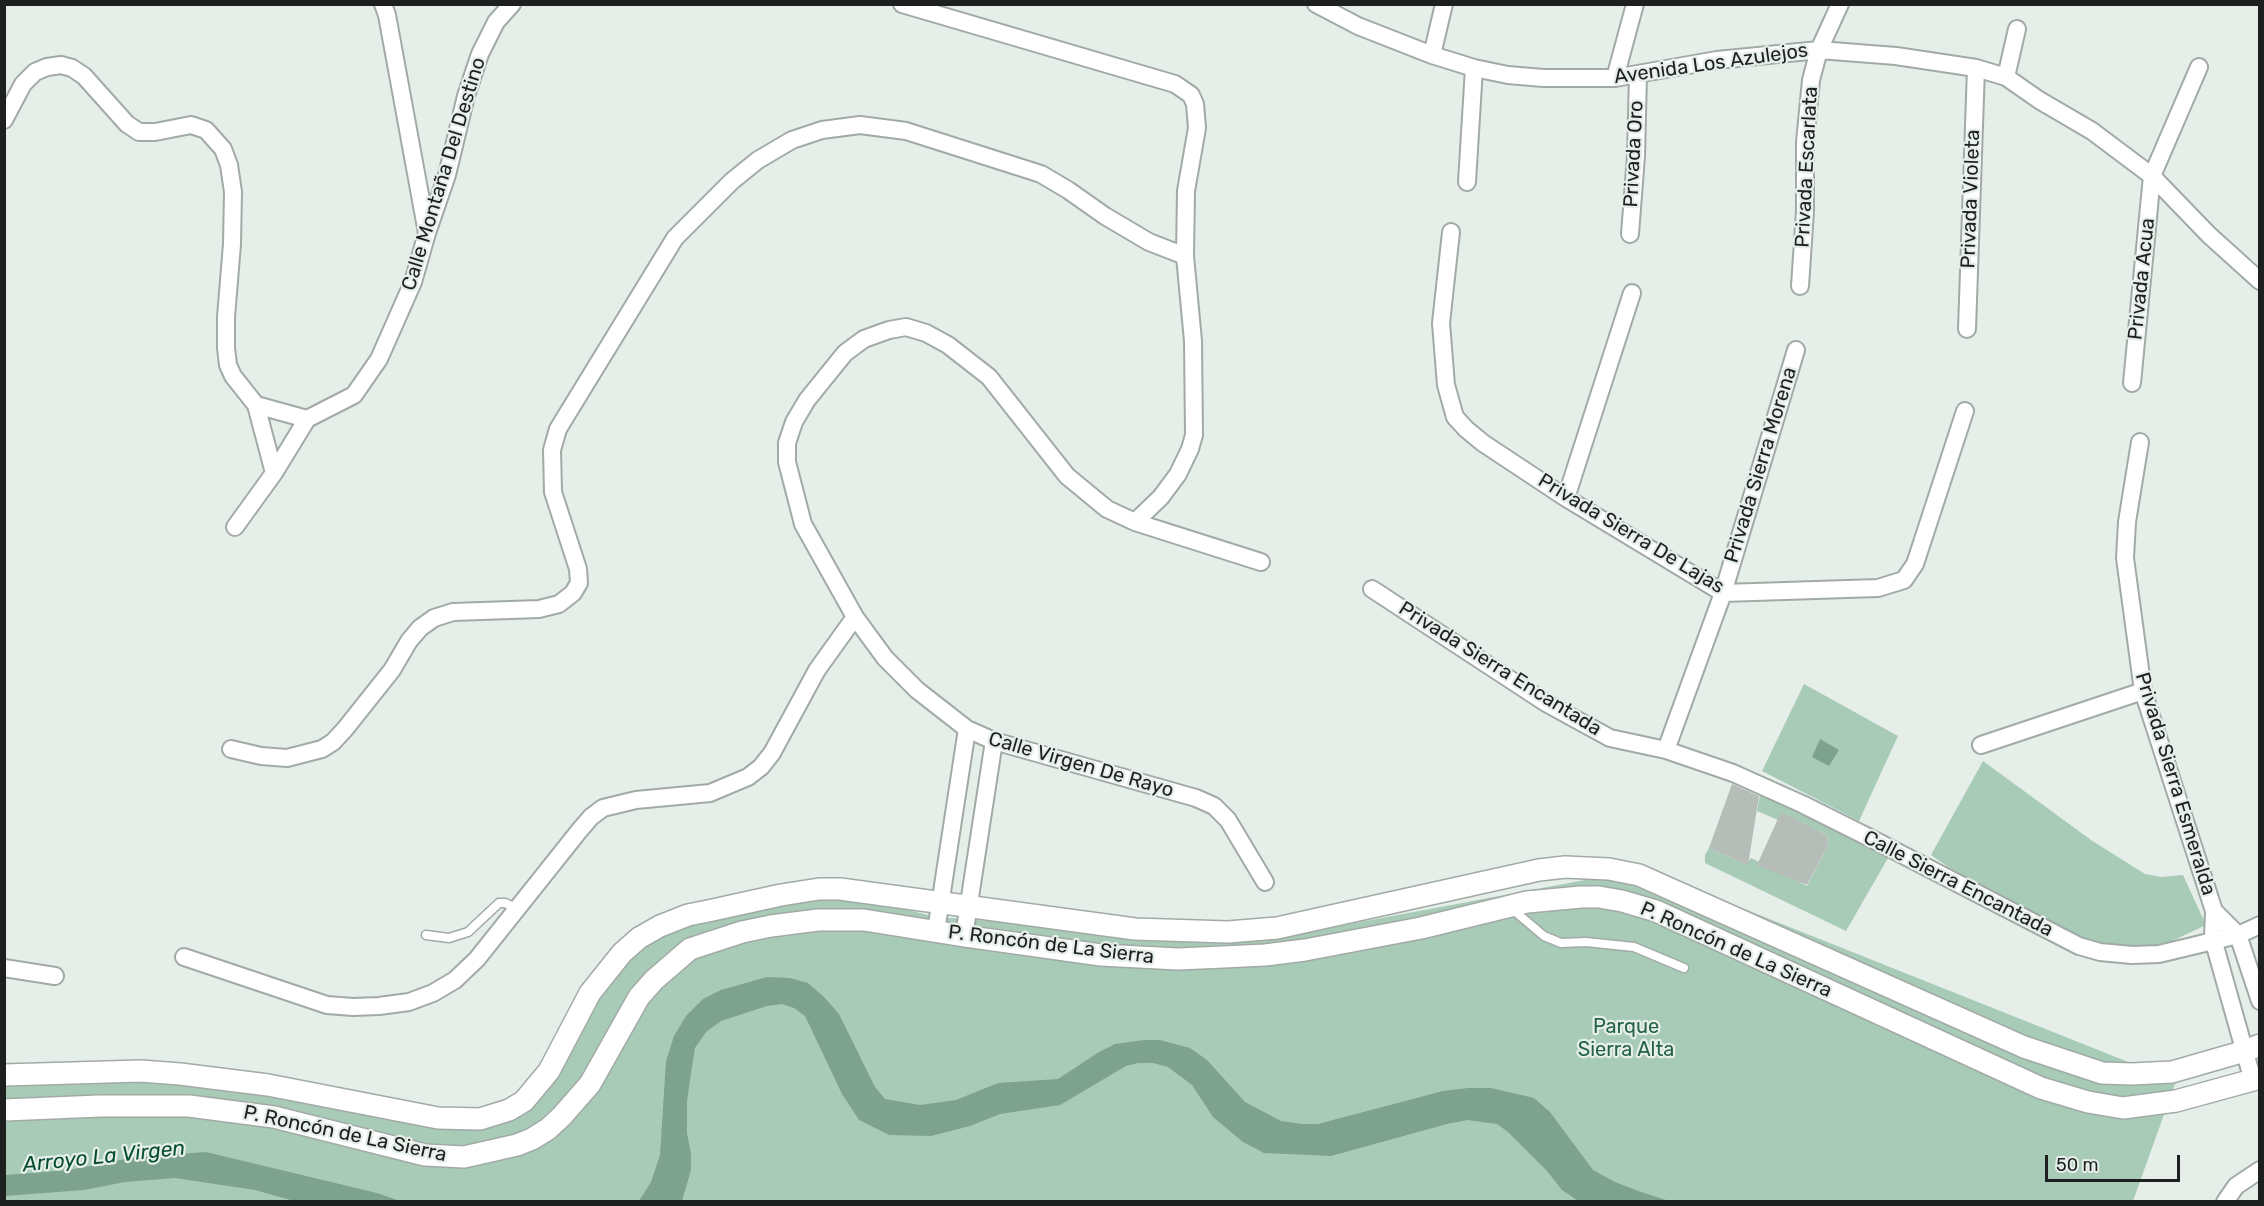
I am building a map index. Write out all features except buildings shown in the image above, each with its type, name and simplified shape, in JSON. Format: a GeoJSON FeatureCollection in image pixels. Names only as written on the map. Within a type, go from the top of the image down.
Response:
{"type":"FeatureCollection","features":[{"type":"Feature","properties":{"kind":"street"},"geometry":{"type":"LineString","coordinates":[[383,4],[387,15],[427,233]]}},
{"type":"Feature","properties":{"kind":"street","name":"Calle Montaña Del Destino"},"geometry":{"type":"LineString","coordinates":[[307,419],[354,395],[379,358],[413,282],[447,175],[466,96],[480,54],[496,22],[512,4]]}},
{"type":"Feature","properties":{"kind":"street"},"geometry":{"type":"LineString","coordinates":[[902,4],[1175,84],[1191,95],[1197,117],[1197,138],[1186,191],[1185,256],[1194,341],[1194,435],[1191,449],[1178,474],[1161,497],[1135,522]]}},
{"type":"Feature","properties":{"kind":"street","name":"Avenida Los Azulejos"},"geometry":{"type":"LineString","coordinates":[[1316,4],[1358,26],[1432,55],[1474,68],[1508,75],[1543,78],[1615,78],[1718,60],[1819,50],[1896,56],[1976,68],[2006,77],[2038,100],[2092,131],[2152,176],[2209,235],[2259,281]]}},
{"type":"Feature","properties":{"kind":"street"},"geometry":{"type":"LineString","coordinates":[[1432,55],[1444,4]]}},
{"type":"Feature","properties":{"kind":"street"},"geometry":{"type":"LineString","coordinates":[[1615,78],[1635,4]]}},
{"type":"Feature","properties":{"kind":"street","name":"Privada Escarlata"},"geometry":{"type":"LineString","coordinates":[[1800,286],[1805,212],[1805,142],[1811,80],[1819,50],[1840,4]]}},
{"type":"Feature","properties":{"kind":"street"},"geometry":{"type":"LineString","coordinates":[[2006,77],[2017,29]]}},
{"type":"Feature","properties":{"kind":"street"},"geometry":{"type":"LineString","coordinates":[[4,120],[23,84],[35,72],[47,67],[61,66],[72,68],[84,76],[127,124],[138,132],[155,132],[191,125],[206,130],[223,149],[229,165],[233,192],[232,244],[225,317],[228,365],[233,376],[256,405],[274,473]]}},
{"type":"Feature","properties":{"kind":"street","name":"Privada Acua"},"geometry":{"type":"LineString","coordinates":[[2132,383],[2152,176],[2199,67]]}},
{"type":"Feature","properties":{"kind":"street"},"geometry":{"type":"LineString","coordinates":[[1467,182],[1474,68]]}},
{"type":"Feature","properties":{"kind":"street","name":"Privada Violeta"},"geometry":{"type":"LineString","coordinates":[[1967,329],[1976,68]]}},
{"type":"Feature","properties":{"kind":"street","name":"Privada Oro"},"geometry":{"type":"LineString","coordinates":[[1630,234],[1636,156],[1638,75]]}},
{"type":"Feature","properties":{"kind":"street"},"geometry":{"type":"LineString","coordinates":[[231,749],[261,756],[287,758],[322,749],[333,742],[345,729],[392,670],[409,641],[420,628],[434,618],[453,612],[539,609],[559,604],[573,593],[579,583],[578,569],[553,492],[552,450],[558,429],[675,238],[732,181],[758,159],[792,140],[822,130],[860,125],[906,131],[1041,174],[1149,242],[1185,256]]}},
{"type":"Feature","properties":{"kind":"street","name":"Privada Sierra De Lajas"},"geometry":{"type":"LineString","coordinates":[[1451,232],[1441,323],[1446,385],[1455,417],[1483,443],[1566,498],[1723,593],[1878,588],[1904,580],[1915,564],[1965,411]]}},
{"type":"Feature","properties":{"kind":"street"},"geometry":{"type":"LineString","coordinates":[[1566,498],[1632,293]]}},
{"type":"Feature","properties":{"kind":"street","name":"Calle Virgen De Rayo"},"geometry":{"type":"LineString","coordinates":[[1261,562],[1135,522],[1107,509],[1067,476],[989,377],[948,345],[926,333],[906,327],[864,339],[845,353],[807,400],[794,422],[788,443],[787,462],[803,524],[855,617],[885,658],[917,690],[967,729],[994,741],[1196,798],[1214,806],[1233,827],[1265,882]]}},
{"type":"Feature","properties":{"kind":"street","name":"Privada Sierra Morena"},"geometry":{"type":"LineString","coordinates":[[1666,750],[1723,593],[1796,350]]}},
{"type":"Feature","properties":{"kind":"street"},"geometry":{"type":"LineString","coordinates":[[235,527],[274,473],[307,419],[256,405]]}},
{"type":"Feature","properties":{"kind":"street","name":"Privada Sierra Esmeralda"},"geometry":{"type":"LineString","coordinates":[[2140,442],[2127,522],[2125,558],[2143,691],[2214,911],[2213,939],[2252,1048],[2256,1080]]}},
{"type":"Feature","properties":{"kind":"street","name":"Privada Sierra Encantada"},"geometry":{"type":"LineString","coordinates":[[1372,589],[1580,723],[1610,738],[1666,750]]}},
{"type":"Feature","properties":{"kind":"street"},"geometry":{"type":"LineString","coordinates":[[184,957],[327,1005],[378,1006],[409,1002],[433,993],[455,980],[477,959],[579,831],[591,817],[603,808],[636,800],[710,793],[732,785],[761,767],[772,753],[817,670],[855,617]]}},
{"type":"Feature","properties":{"kind":"street"},"geometry":{"type":"LineString","coordinates":[[1981,745],[2143,691]]}},
{"type":"Feature","properties":{"kind":"street"},"geometry":{"type":"LineString","coordinates":[[936,931],[967,729]]}},
{"type":"Feature","properties":{"kind":"street"},"geometry":{"type":"LineString","coordinates":[[964,936],[994,741]]}},
{"type":"Feature","properties":{"kind":"street","name":"Calle Sierra Encantada"},"geometry":{"type":"LineString","coordinates":[[1666,750],[1733,773],[1803,804],[2079,946],[2100,952],[2150,955],[2238,935],[2259,925]]}},
{"type":"Feature","properties":{"kind":"street","name":"P. Roncón de La Sierra"},"geometry":{"type":"LineString","coordinates":[[4,1076],[119,1071],[180,1074],[268,1085],[438,1118],[480,1119],[508,1110],[529,1095],[549,1071],[586,999],[622,954],[639,939],[660,926],[698,913],[819,889],[860,891],[1135,929],[1228,932],[1276,928],[1539,870],[1565,867],[1623,871],[1639,875],[2024,1047],[2079,1067],[2102,1073],[2172,1072],[2252,1048]]}},
{"type":"Feature","properties":{"kind":"street"},"geometry":{"type":"LineString","coordinates":[[1457,888],[1464,918]]}},
{"type":"Feature","properties":{"kind":"street","name":"P. Roncón de La Sierra"},"geometry":{"type":"LineString","coordinates":[[4,1110],[100,1106],[189,1106],[274,1117],[426,1155],[464,1157],[482,1155],[532,1139],[562,1116],[590,1084],[639,997],[654,980],[690,949],[742,932],[818,920],[864,920],[1101,955],[1136,958],[1200,958],[1264,955],[1305,950],[1422,928],[1510,906],[1552,899],[1599,897],[1656,911],[2041,1088],[2088,1102],[2123,1107],[2176,1101],[2256,1080]]}},
{"type":"Feature","properties":{"kind":"street","name":"Privada Sierra Esmeralda"},"geometry":{"type":"LineString","coordinates":[[2214,911],[2238,935]]}},
{"type":"Feature","properties":{"kind":"street"},"geometry":{"type":"LineString","coordinates":[[2238,935],[2259,1001]]}},
{"type":"Feature","properties":{"kind":"street"},"geometry":{"type":"LineString","coordinates":[[4,968],[55,976]]}},
{"type":"Feature","properties":{"kind":"street"},"geometry":{"type":"LineString","coordinates":[[2225,1202],[2236,1186],[2259,1170]]}},
{"type":"Feature","properties":{"kind":"lane"},"geometry":{"type":"LineString","coordinates":[[426,935],[449,938],[468,932],[499,903],[505,903],[518,909]]}},
{"type":"Feature","properties":{"kind":"lane"},"geometry":{"type":"LineString","coordinates":[[1510,906],[1544,936],[1561,943],[1586,942],[1634,947],[1684,968]]}},
{"type":"Feature","properties":{"kind":"green space"},"geometry":{"type":"Polygon","coordinates":[[[1804,684],[1898,736],[1859,821],[1762,771],[1804,684]]]}},
{"type":"Feature","properties":{"kind":"green space"},"geometry":{"type":"Polygon","coordinates":[[[1983,761],[2091,840],[2145,874],[2162,877],[2183,875],[2206,925],[2153,950],[2094,946],[1996,900],[1931,855],[1983,761]]]}},
{"type":"Feature","properties":{"kind":"green space"},"geometry":{"type":"Polygon","coordinates":[[[1761,789],[1892,851],[1846,931],[1705,863],[1705,855],[1709,848],[1746,864],[1751,858],[1807,886],[1829,843],[1826,835],[1782,813],[1778,820],[1757,811],[1761,789]]]}},
{"type":"Feature","properties":{"kind":"green space","name":"Parque Sierra Alta"},"geometry":{"type":"Polygon","coordinates":[[[1644,869],[2176,1081],[2133,1201],[5,1202],[4,1075],[141,1071],[463,1120],[509,1110],[604,974],[660,926],[819,889],[937,917],[1258,941],[1644,869]]]}},
{"type":"Feature","properties":{"kind":"shaded area"},"geometry":{"type":"Polygon","coordinates":[[[1820,739],[1839,750],[1829,766],[1812,757],[1820,739]]]}},
{"type":"Feature","properties":{"kind":"shaded area"},"geometry":{"type":"Polygon","coordinates":[[[767,977],[790,978],[808,983],[825,998],[839,1014],[875,1087],[885,1099],[920,1105],[956,1100],[998,1083],[1058,1079],[1115,1044],[1160,1040],[1190,1048],[1207,1060],[1245,1102],[1281,1121],[1318,1124],[1443,1091],[1468,1088],[1491,1088],[1534,1098],[1550,1112],[1593,1170],[1641,1192],[1666,1200],[1683,1201],[1578,1201],[1562,1190],[1547,1171],[1508,1132],[1497,1124],[1468,1120],[1331,1156],[1264,1153],[1243,1142],[1213,1117],[1192,1085],[1168,1067],[1153,1063],[1126,1066],[1060,1105],[1000,1114],[970,1126],[931,1136],[889,1135],[859,1120],[842,1094],[805,1016],[794,1008],[782,1004],[767,1006],[721,1021],[706,1032],[695,1048],[687,1101],[687,1133],[691,1170],[682,1201],[639,1201],[651,1182],[660,1155],[666,1061],[674,1036],[686,1016],[703,999],[721,990],[767,977]]]}},
{"type":"Feature","properties":{"kind":"shaded area"},"geometry":{"type":"Polygon","coordinates":[[[206,1152],[377,1193],[400,1201],[294,1201],[255,1190],[175,1178],[125,1182],[84,1190],[5,1196],[5,1175],[69,1170],[136,1157],[206,1152]]]}},
{"type":"Feature","properties":{"kind":"water label","name":"Arroyo La Virgen"},"geometry":{"type":"Point","coordinates":[104,1157]}}]}
